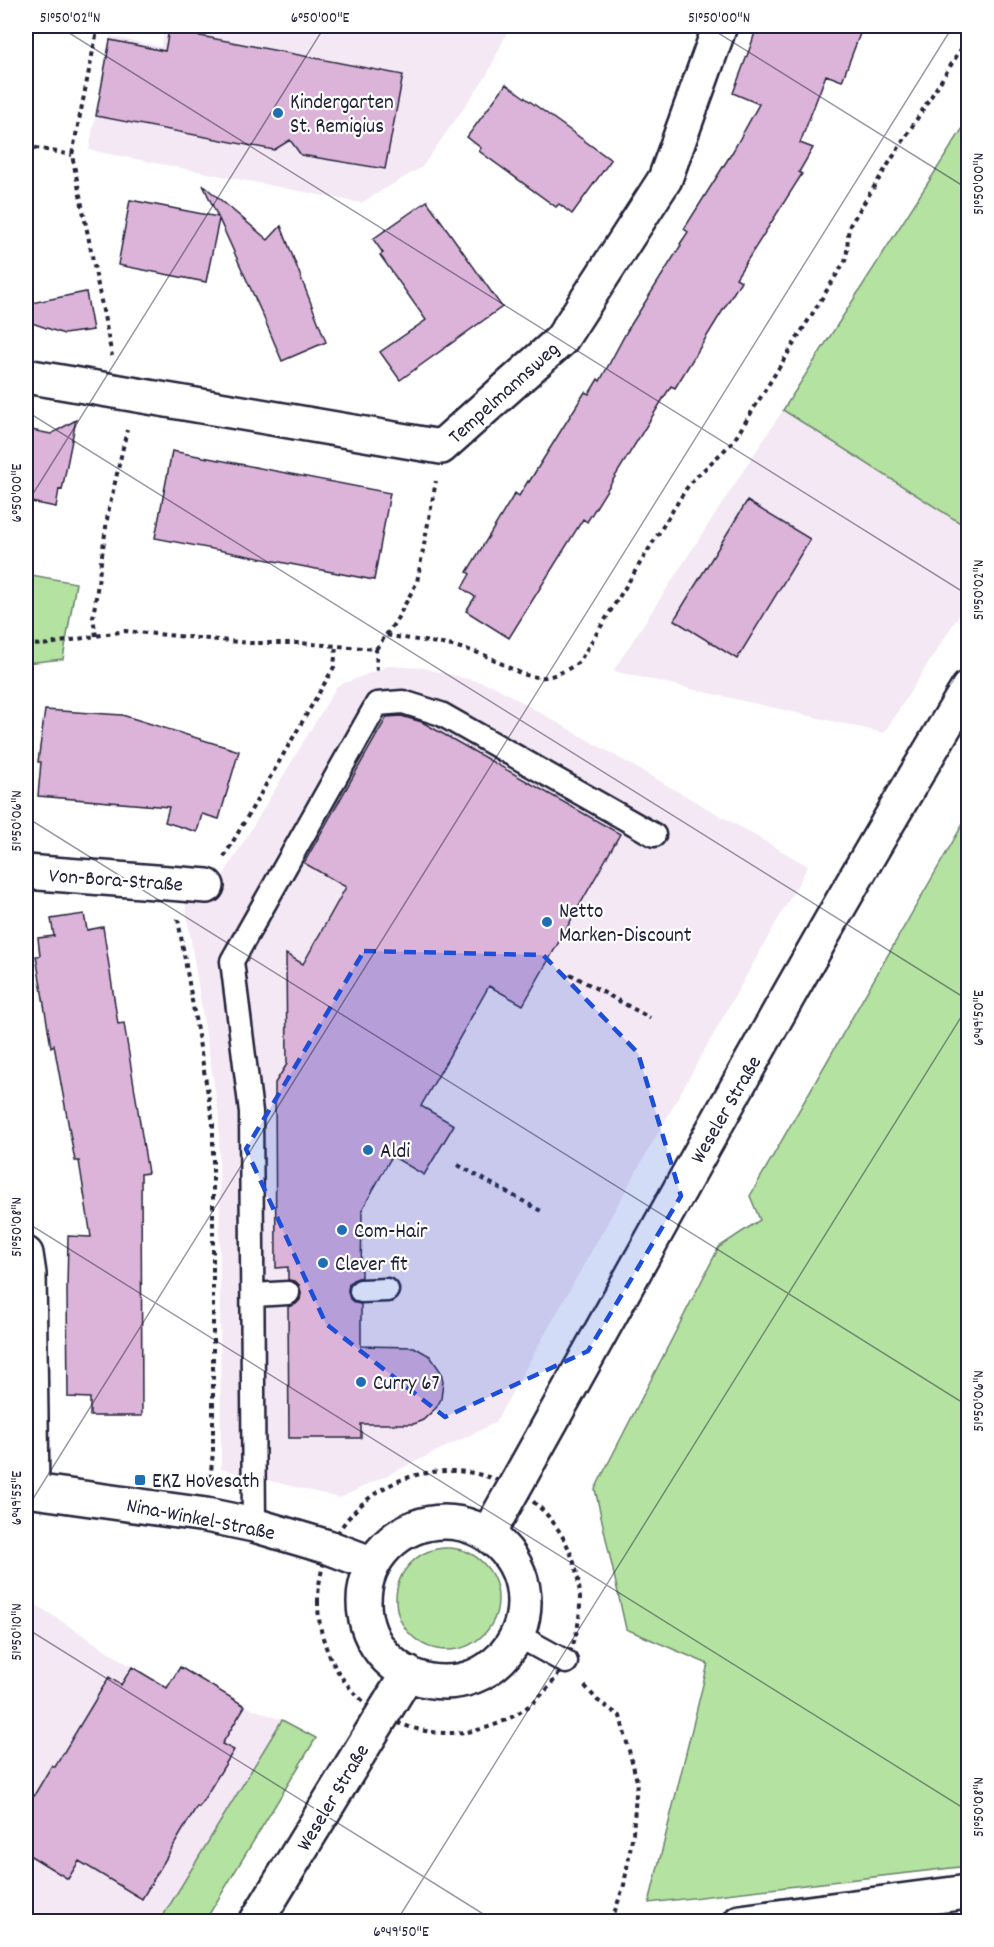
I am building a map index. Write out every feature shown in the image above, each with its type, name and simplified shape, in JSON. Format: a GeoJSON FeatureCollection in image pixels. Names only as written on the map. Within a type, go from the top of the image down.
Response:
{"type":"FeatureCollection","features":[{"type":"Feature","properties":{"kind":"street","name":"Tempelmannsweg"},"geometry":{"type":"LineString","coordinates":[[26,376],[441,447],[561,340],[665,179],[720,26]]}},
{"type":"Feature","properties":{"kind":"street","name":"Weseler Straße"},"geometry":{"type":"LineString","coordinates":[[488,1534],[710,1134],[909,787],[969,688]]}},
{"type":"Feature","properties":{"kind":"street","name":"Von-Bora-Straße"},"geometry":{"type":"LineString","coordinates":[[26,873],[191,885]]}},
{"type":"Feature","properties":{"kind":"street"},"geometry":{"type":"LineString","coordinates":[[26,1254],[30,1274],[29,1489]]}},
{"type":"Feature","properties":{"kind":"street","name":"Nina-Winkel-Straße"},"geometry":{"type":"LineString","coordinates":[[29,1489],[206,1515],[254,1525],[328,1547],[373,1564]]}},
{"type":"Feature","properties":{"kind":"street"},"geometry":{"type":"LineString","coordinates":[[437,1522],[463,1524],[488,1534],[506,1550],[519,1570],[525,1593],[524,1618],[517,1635],[500,1660],[480,1674],[456,1681],[431,1681],[408,1673],[387,1658],[372,1638],[365,1613],[365,1588],[373,1564],[389,1543],[411,1528],[437,1522]]}},
{"type":"Feature","properties":{"kind":"street","name":"Weseler Straße"},"geometry":{"type":"LineString","coordinates":[[256,1922],[408,1673]]}},
{"type":"Feature","properties":{"kind":"street"},"geometry":{"type":"LineString","coordinates":[[740,1922],[969,1892]]}},
{"type":"Feature","properties":{"kind":"lane"},"geometry":{"type":"LineString","coordinates":[[254,1525],[251,1113],[232,961],[377,704],[403,702],[441,714],[654,835]]}},
{"type":"Feature","properties":{"kind":"lane"},"geometry":{"type":"LineString","coordinates":[[361,1291],[387,1290]]}},
{"type":"Feature","properties":{"kind":"lane"},"geometry":{"type":"LineString","coordinates":[[254,1295],[288,1293]]}},
{"type":"Feature","properties":{"kind":"lane"},"geometry":{"type":"LineString","coordinates":[[517,1635],[569,1666]]}},
{"type":"Feature","properties":{"kind":"path"},"geometry":{"type":"LineString","coordinates":[[96,636],[93,618],[108,513],[128,427],[132,395],[113,362],[72,156],[98,26]]}},
{"type":"Feature","properties":{"kind":"path"},"geometry":{"type":"LineString","coordinates":[[386,635],[447,645],[482,654],[525,675],[544,677],[562,673],[579,663],[686,489],[694,478],[733,442],[845,261],[848,254],[847,233],[850,225],[969,38]]}},
{"type":"Feature","properties":{"kind":"path"},"geometry":{"type":"LineString","coordinates":[[26,146],[72,156]]}},
{"type":"Feature","properties":{"kind":"path"},"geometry":{"type":"LineString","coordinates":[[377,704],[376,650],[396,621],[417,582],[441,447]]}},
{"type":"Feature","properties":{"kind":"path"},"geometry":{"type":"LineString","coordinates":[[26,644],[42,645],[124,631],[250,643],[299,643],[376,650]]}},
{"type":"Feature","properties":{"kind":"path"},"geometry":{"type":"LineString","coordinates":[[206,1515],[213,1452],[213,1124],[176,909],[334,667],[336,646]]}},
{"type":"Feature","properties":{"kind":"path"},"geometry":{"type":"LineString","coordinates":[[570,974],[650,1018]]}},
{"type":"Feature","properties":{"kind":"path"},"geometry":{"type":"LineString","coordinates":[[458,1165],[541,1211]]}},
{"type":"Feature","properties":{"kind":"path"},"geometry":{"type":"LineString","coordinates":[[443,1470],[480,1473],[514,1487],[537,1504],[556,1526],[570,1550],[578,1578],[581,1607],[569,1666],[527,1708],[500,1723],[470,1732],[440,1733],[410,1728],[382,1715],[356,1696],[336,1671],[322,1642],[316,1610],[318,1578],[328,1547],[347,1516],[375,1492],[408,1476],[443,1470]]}},
{"type":"Feature","properties":{"kind":"path"},"geometry":{"type":"LineString","coordinates":[[585,1685],[597,1700],[620,1716],[637,1780],[633,1833],[624,1885],[611,1922]]}},
{"type":"Feature","properties":{"kind":"highlighted area"},"geometry":{"type":"Polygon","coordinates":[[[364,951],[543,955],[638,1053],[681,1196],[588,1351],[445,1417],[326,1324],[246,1149],[364,951]]]}},
{"type":"Feature","properties":{"kind":"shaded area","name":"Kindergarten St. Remigius"},"geometry":{"type":"Polygon","coordinates":[[[165,26],[510,26],[487,75],[422,167],[361,203],[89,150],[110,36],[161,47],[165,26]]]}},
{"type":"Feature","properties":{"kind":"shaded area"},"geometry":{"type":"Polygon","coordinates":[[[783,410],[968,529],[968,601],[884,733],[613,671],[783,410]]]}},
{"type":"Feature","properties":{"kind":"shaded area"},"geometry":{"type":"Polygon","coordinates":[[[388,666],[424,668],[492,685],[808,866],[495,1423],[340,1498],[221,1469],[219,1117],[185,903],[213,893],[337,686],[388,666]]]}},
{"type":"Feature","properties":{"kind":"shaded area"},"geometry":{"type":"Polygon","coordinates":[[[26,1604],[35,1604],[167,1688],[180,1667],[245,1706],[282,1720],[160,1921],[26,1922],[26,1604]]]}},
{"type":"Feature","properties":{"kind":"green space"},"geometry":{"type":"Polygon","coordinates":[[[968,120],[968,528],[783,410],[968,120]]]}},
{"type":"Feature","properties":{"kind":"green space"},"geometry":{"type":"Polygon","coordinates":[[[26,574],[76,583],[63,659],[26,663],[26,574]]]}},
{"type":"Feature","properties":{"kind":"green space"},"geometry":{"type":"Polygon","coordinates":[[[968,815],[968,1866],[649,1903],[708,1664],[626,1629],[595,1489],[719,1247],[760,1220],[750,1196],[968,815]]]}},
{"type":"Feature","properties":{"kind":"green space"},"geometry":{"type":"Polygon","coordinates":[[[447,1548],[466,1552],[483,1563],[494,1580],[498,1599],[494,1618],[483,1635],[466,1646],[447,1650],[428,1646],[411,1635],[400,1618],[396,1599],[400,1580],[411,1563],[428,1552],[447,1548]]]}},
{"type":"Feature","properties":{"kind":"green space"},"geometry":{"type":"Polygon","coordinates":[[[282,1720],[316,1738],[205,1921],[160,1921],[282,1720]]]}},
{"type":"Feature","properties":{"kind":"building"},"geometry":{"type":"Polygon","coordinates":[[[757,26],[845,26],[861,31],[842,81],[826,75],[800,143],[813,148],[799,172],[802,174],[736,278],[741,281],[675,388],[671,386],[587,522],[583,519],[509,638],[466,611],[475,597],[462,588],[470,574],[467,572],[515,493],[519,496],[529,482],[585,392],[589,394],[598,379],[600,381],[627,331],[681,245],[688,232],[684,229],[733,151],[759,104],[733,93],[757,26]]]}},
{"type":"Feature","properties":{"kind":"building"},"geometry":{"type":"Polygon","coordinates":[[[169,30],[403,75],[385,169],[301,155],[290,140],[274,150],[96,116],[110,40],[165,51],[169,30]]]}},
{"type":"Feature","properties":{"kind":"building"},"geometry":{"type":"Polygon","coordinates":[[[506,84],[611,160],[572,214],[559,204],[556,207],[479,151],[481,148],[467,137],[506,84]]]}},
{"type":"Feature","properties":{"kind":"building"},"geometry":{"type":"Polygon","coordinates":[[[203,185],[268,240],[281,226],[326,342],[282,361],[219,219],[206,282],[118,265],[130,200],[218,217],[203,185]]]}},
{"type":"Feature","properties":{"kind":"building"},"geometry":{"type":"Polygon","coordinates":[[[427,201],[502,307],[400,380],[380,352],[426,320],[380,255],[383,253],[373,239],[427,201]]]}},
{"type":"Feature","properties":{"kind":"building"},"geometry":{"type":"Polygon","coordinates":[[[86,292],[93,330],[64,334],[26,321],[26,304],[86,292]]]}},
{"type":"Feature","properties":{"kind":"building"},"geometry":{"type":"Polygon","coordinates":[[[76,420],[62,490],[59,489],[56,507],[26,501],[26,429],[51,434],[76,420]]]}},
{"type":"Feature","properties":{"kind":"building"},"geometry":{"type":"Polygon","coordinates":[[[172,451],[390,493],[374,580],[155,538],[172,451]]]}},
{"type":"Feature","properties":{"kind":"building"},"geometry":{"type":"Polygon","coordinates":[[[747,501],[810,539],[737,659],[674,620],[747,501]]]}},
{"type":"Feature","properties":{"kind":"building"},"geometry":{"type":"Polygon","coordinates":[[[45,710],[122,715],[239,751],[219,819],[202,814],[197,832],[165,822],[169,807],[38,796],[41,762],[38,762],[45,710]]]}},
{"type":"Feature","properties":{"kind":"building"},"geometry":{"type":"Polygon","coordinates":[[[401,716],[422,722],[620,834],[523,1005],[489,986],[421,1106],[454,1125],[424,1175],[392,1156],[362,1210],[361,1277],[349,1284],[348,1291],[350,1299],[361,1304],[361,1346],[414,1347],[430,1356],[441,1372],[443,1381],[441,1399],[436,1408],[423,1420],[414,1424],[361,1424],[361,1438],[289,1438],[288,1307],[300,1300],[301,1293],[295,1281],[288,1280],[288,1267],[276,1268],[275,1083],[287,1064],[286,954],[303,964],[346,887],[304,863],[387,717],[401,716]]]}},
{"type":"Feature","properties":{"kind":"building"},"geometry":{"type":"Polygon","coordinates":[[[84,914],[87,930],[103,927],[118,1024],[124,1023],[148,1173],[141,1174],[142,1416],[90,1416],[90,1398],[68,1397],[68,1236],[91,1237],[79,1161],[75,1161],[54,1045],[51,1047],[36,956],[40,956],[38,938],[54,936],[51,919],[84,914]]]}},
{"type":"Feature","properties":{"kind":"building"},"geometry":{"type":"Polygon","coordinates":[[[132,1667],[167,1688],[180,1667],[245,1706],[222,1744],[234,1750],[199,1807],[197,1806],[142,1899],[79,1861],[68,1879],[26,1853],[26,1809],[52,1765],[55,1767],[109,1677],[121,1685],[132,1667]]]}},
{"type":"Feature","properties":{"kind":"place","name":"Kindergarten St. Remigius"},"geometry":{"type":"Point","coordinates":[278,113]}},
{"type":"Feature","properties":{"kind":"place","name":"Netto Marken-Discount"},"geometry":{"type":"Point","coordinates":[547,922]}},
{"type":"Feature","properties":{"kind":"place","name":"Aldi"},"geometry":{"type":"Point","coordinates":[368,1150]}},
{"type":"Feature","properties":{"kind":"place","name":"Com-Hair"},"geometry":{"type":"Point","coordinates":[342,1230]}},
{"type":"Feature","properties":{"kind":"place","name":"Clever fit"},"geometry":{"type":"Point","coordinates":[323,1263]}},
{"type":"Feature","properties":{"kind":"place","name":"Curry 67"},"geometry":{"type":"Point","coordinates":[361,1382]}},
{"type":"Feature","properties":{"kind":"place","name":"EKZ Hovesath"},"geometry":{"type":"Point","coordinates":[140,1480]}}]}
